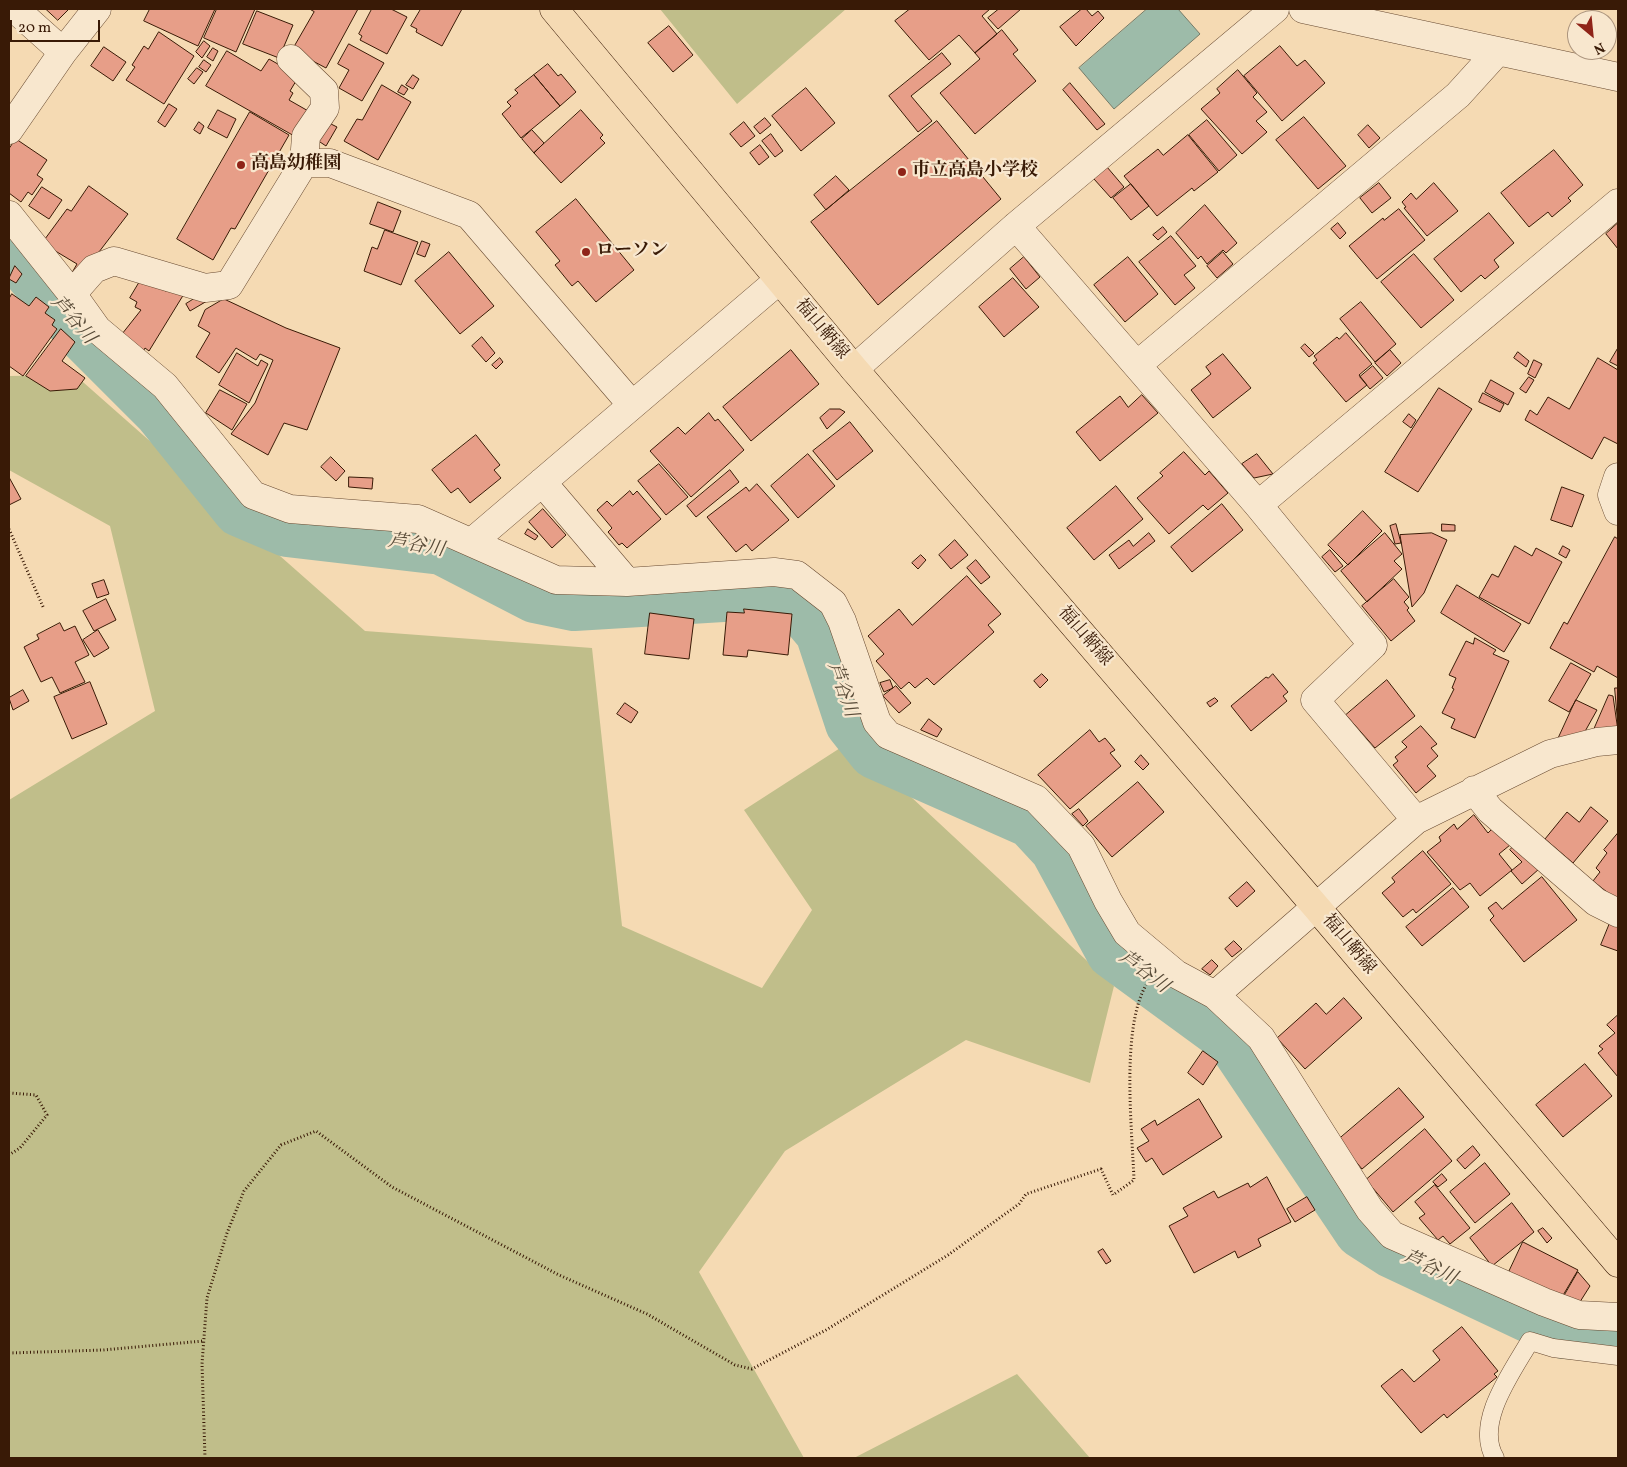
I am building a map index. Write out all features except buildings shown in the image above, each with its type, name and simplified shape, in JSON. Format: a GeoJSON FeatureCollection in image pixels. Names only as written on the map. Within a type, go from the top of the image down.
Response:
{"type":"FeatureCollection","features":[{"type":"Feature","properties":{"kind":"main road","name":"福山鞆線"},"geometry":{"type":"LineString","coordinates":[[554,9],[854,369],[1317,908],[1618,1263]]}},
{"type":"Feature","properties":{"kind":"street"},"geometry":{"type":"LineString","coordinates":[[14,9],[63,52]]}},
{"type":"Feature","properties":{"kind":"street"},"geometry":{"type":"LineString","coordinates":[[9,130],[63,52],[97,9]]}},
{"type":"Feature","properties":{"kind":"street"},"geometry":{"type":"LineString","coordinates":[[854,369],[1016,226],[1275,9]]}},
{"type":"Feature","properties":{"kind":"street"},"geometry":{"type":"LineString","coordinates":[[1303,9],[1618,77]]}},
{"type":"Feature","properties":{"kind":"street"},"geometry":{"type":"LineString","coordinates":[[1136,365],[1458,95],[1497,52]]}},
{"type":"Feature","properties":{"kind":"street"},"geometry":{"type":"LineString","coordinates":[[72,294],[94,269],[114,261],[205,288],[229,286],[304,163],[306,136],[325,108],[324,91],[291,59]]}},
{"type":"Feature","properties":{"kind":"street"},"geometry":{"type":"LineString","coordinates":[[304,163],[330,162],[469,215],[632,405]]}},
{"type":"Feature","properties":{"kind":"street"},"geometry":{"type":"LineString","coordinates":[[1258,505],[1618,203]]}},
{"type":"Feature","properties":{"kind":"street"},"geometry":{"type":"LineString","coordinates":[[9,215],[72,294],[97,329],[165,386],[253,494],[290,509],[418,519],[556,580],[628,582],[774,572],[797,576],[816,588],[833,602],[842,621],[877,722],[888,735],[1036,799],[1081,846],[1108,901],[1128,933],[1176,974],[1215,994],[1261,1038],[1370,1210],[1392,1235],[1544,1302],[1579,1315],[1618,1317]]}},
{"type":"Feature","properties":{"kind":"street"},"geometry":{"type":"LineString","coordinates":[[1016,226],[1258,505],[1373,646],[1315,700],[1416,820]]}},
{"type":"Feature","properties":{"kind":"street"},"geometry":{"type":"LineString","coordinates":[[472,542],[779,280]]}},
{"type":"Feature","properties":{"kind":"street"},"geometry":{"type":"LineString","coordinates":[[1618,477],[1612,495],[1618,511]]}},
{"type":"Feature","properties":{"kind":"street"},"geometry":{"type":"LineString","coordinates":[[542,482],[628,582]]}},
{"type":"Feature","properties":{"kind":"street"},"geometry":{"type":"LineString","coordinates":[[1215,994],[1317,908],[1416,820],[1550,754],[1597,742],[1618,740]]}},
{"type":"Feature","properties":{"kind":"street"},"geometry":{"type":"LineString","coordinates":[[1474,790],[1490,810],[1596,902],[1618,913]]}},
{"type":"Feature","properties":{"kind":"lane"},"geometry":{"type":"LineString","coordinates":[[1494,1458],[1488,1448],[1490,1420],[1499,1394],[1530,1341],[1553,1348],[1618,1356]]}},
{"type":"Feature","properties":{"kind":"path"},"geometry":{"type":"LineString","coordinates":[[9,529],[44,609]]}},
{"type":"Feature","properties":{"kind":"path"},"geometry":{"type":"LineString","coordinates":[[205,1458],[202,1364],[207,1298],[227,1234],[244,1191],[282,1145],[316,1130],[392,1187],[559,1275],[647,1314],[735,1365],[752,1369],[826,1330],[948,1255],[1019,1204],[1026,1194],[1101,1170],[1113,1196],[1134,1180],[1129,1070],[1138,999],[1146,984]]}},
{"type":"Feature","properties":{"kind":"path"},"geometry":{"type":"LineString","coordinates":[[9,1093],[36,1095],[47,1115],[20,1148],[9,1155]]}},
{"type":"Feature","properties":{"kind":"path"},"geometry":{"type":"LineString","coordinates":[[9,1353],[102,1350],[204,1342]]}},
{"type":"Feature","properties":{"kind":"shaded area"},"geometry":{"type":"Polygon","coordinates":[[[660,9],[846,9],[737,104],[660,9]]]}},
{"type":"Feature","properties":{"kind":"shaded area"},"geometry":{"type":"Polygon","coordinates":[[[1147,9],[1178,9],[1200,34],[1114,109],[1079,68],[1147,9]]]}},
{"type":"Feature","properties":{"kind":"shaded area"},"geometry":{"type":"Polygon","coordinates":[[[75,375],[365,631],[592,648],[622,926],[762,988],[812,910],[744,810],[851,741],[1114,986],[1090,1083],[966,1040],[785,1151],[699,1272],[804,1458],[9,1458],[9,800],[155,711],[110,526],[9,470],[9,376],[75,375]]]}},
{"type":"Feature","properties":{"kind":"shaded area"},"geometry":{"type":"Polygon","coordinates":[[[1017,1374],[1090,1458],[854,1458],[1017,1374]]]}},
{"type":"Feature","properties":{"kind":"waterway","name":"芦谷川"},"geometry":{"type":"LineString","coordinates":[[9,246],[84,335],[161,412],[240,510],[287,530],[442,548],[535,596],[574,604],[772,592],[795,600],[822,632],[852,723],[875,752],[1031,821],[1057,849],[1113,952],[1232,1039],[1361,1231],[1392,1251],[1564,1332],[1618,1335]]}},
{"type":"Feature","properties":{"kind":"place","name":"高島幼稚園"},"geometry":{"type":"Point","coordinates":[241,165]}},
{"type":"Feature","properties":{"kind":"place","name":"市立高島小学校"},"geometry":{"type":"Point","coordinates":[902,172]}},
{"type":"Feature","properties":{"kind":"place","name":"ローソン"},"geometry":{"type":"Point","coordinates":[586,252]}}]}
